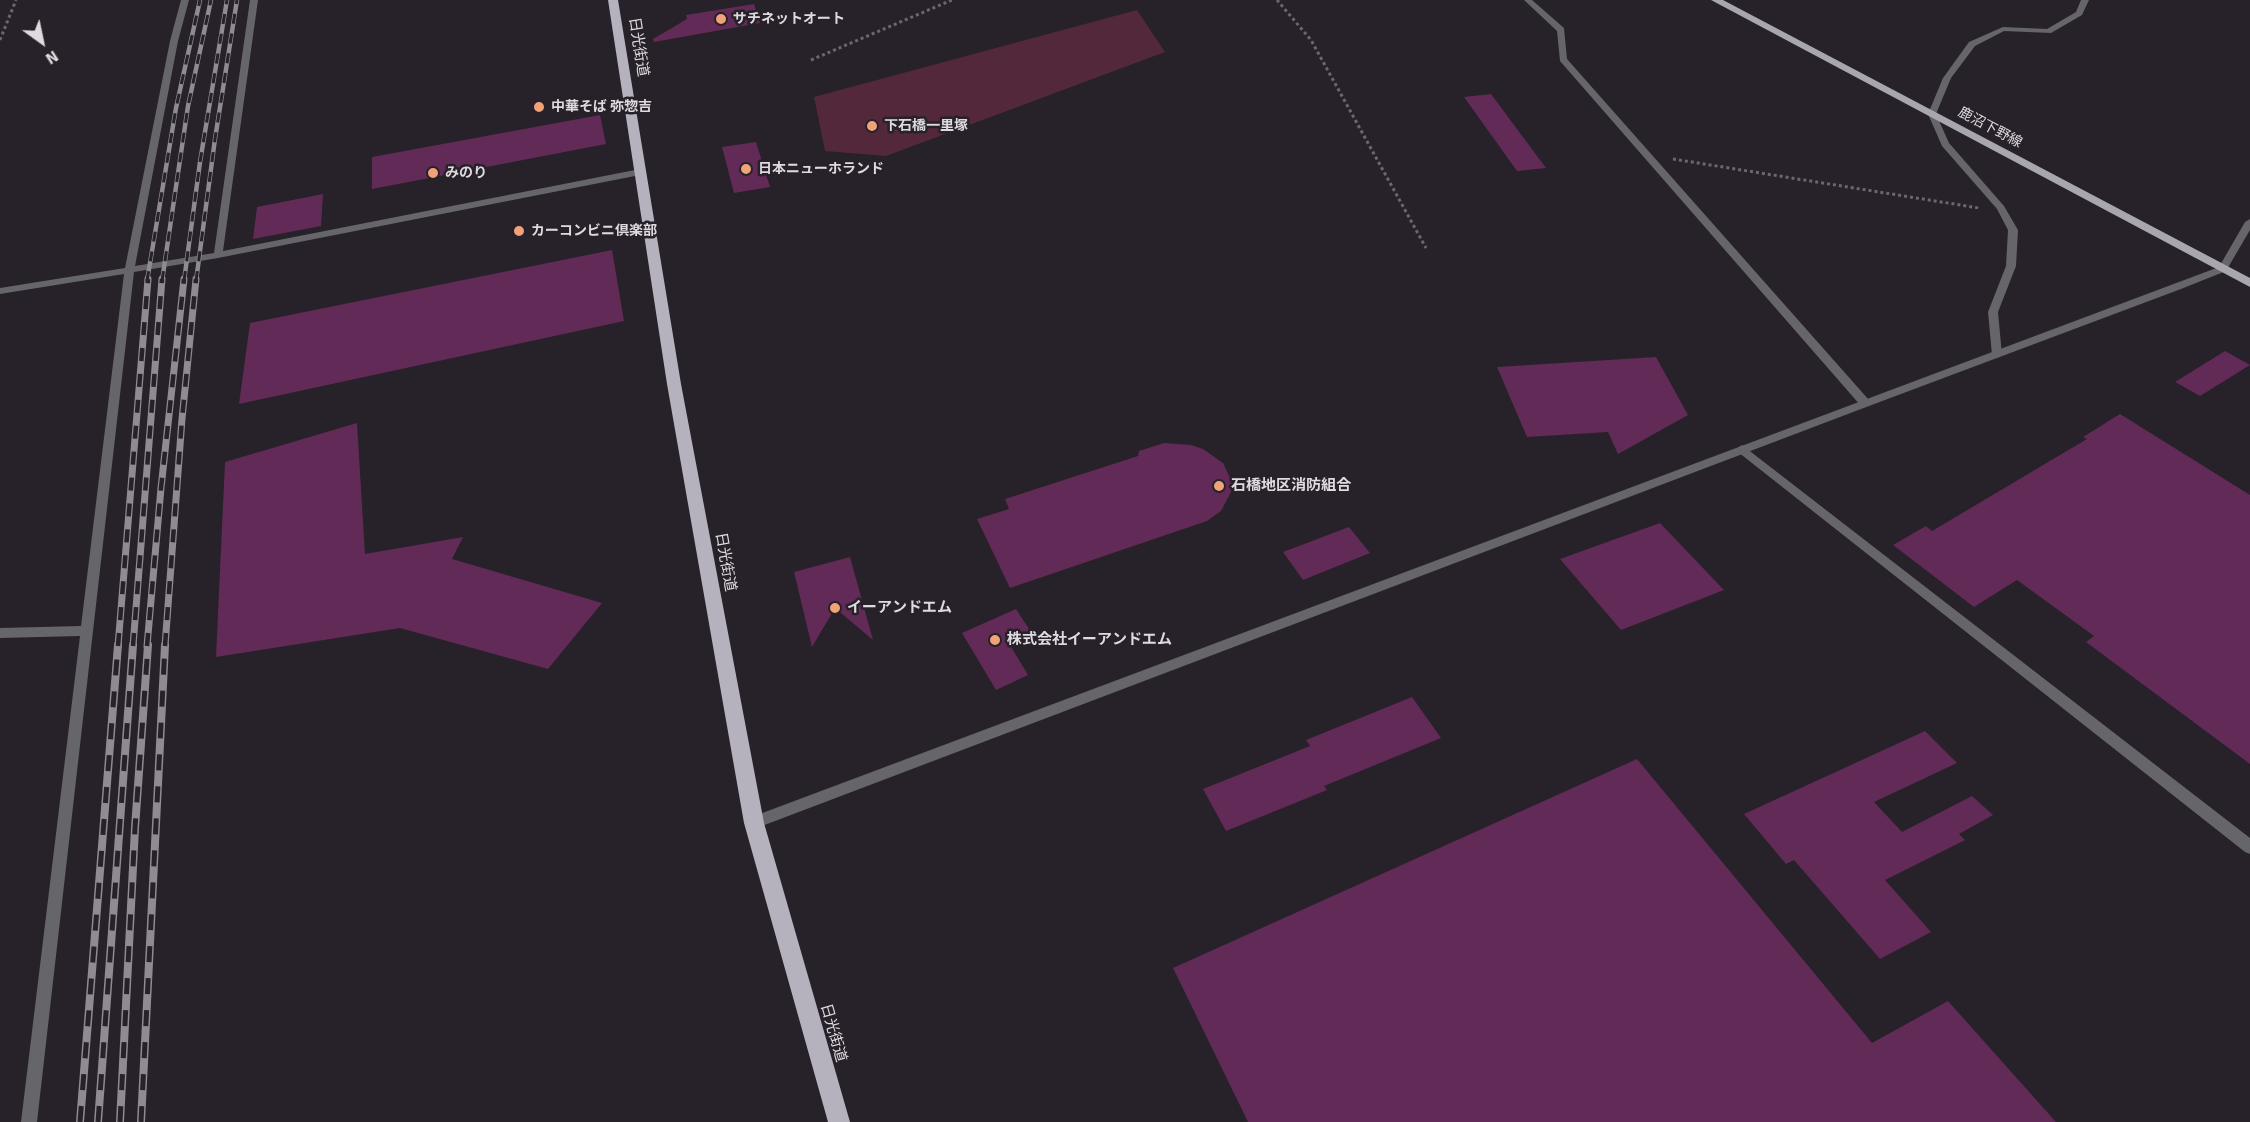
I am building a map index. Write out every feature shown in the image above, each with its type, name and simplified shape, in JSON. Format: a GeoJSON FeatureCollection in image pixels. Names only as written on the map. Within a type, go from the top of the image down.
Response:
{"type":"FeatureCollection","features":[{"type":"Feature","properties":{"kind":"highway","name":"日光街道"},"geometry":{"type":"LineString","coordinates":[[613,0],[675,384],[754,824],[839,1122]]}},
{"type":"Feature","properties":{"kind":"main road","name":"鹿沼下野線"},"geometry":{"type":"LineString","coordinates":[[1716,0],[2250,283]]}},
{"type":"Feature","properties":{"kind":"street"},"geometry":{"type":"LineString","coordinates":[[29,1122],[129,271],[184,0]]}},
{"type":"Feature","properties":{"kind":"street"},"geometry":{"type":"LineString","coordinates":[[218,255],[254,0]]}},
{"type":"Feature","properties":{"kind":"street"},"geometry":{"type":"LineString","coordinates":[[1528,0],[1561,30],[1563,59],[1865,403]]}},
{"type":"Feature","properties":{"kind":"street"},"geometry":{"type":"LineString","coordinates":[[1997,355],[1993,312],[2011,266],[2013,230],[2004,212],[1945,144],[1932,114],[1947,78],[1972,44],[2003,28],[2048,31],[2079,13],[2085,0]]}},
{"type":"Feature","properties":{"kind":"street"},"geometry":{"type":"LineString","coordinates":[[0,291],[218,255],[640,172]]}},
{"type":"Feature","properties":{"kind":"street"},"geometry":{"type":"LineString","coordinates":[[754,824],[2223,269],[2250,222]]}},
{"type":"Feature","properties":{"kind":"street"},"geometry":{"type":"LineString","coordinates":[[1742,449],[2250,847]]}},
{"type":"Feature","properties":{"kind":"street"},"geometry":{"type":"LineString","coordinates":[[0,633],[87,631]]}},
{"type":"Feature","properties":{"kind":"path"},"geometry":{"type":"LineString","coordinates":[[0,40],[16,0]]}},
{"type":"Feature","properties":{"kind":"path"},"geometry":{"type":"LineString","coordinates":[[811,60],[952,0]]}},
{"type":"Feature","properties":{"kind":"path"},"geometry":{"type":"LineString","coordinates":[[1276,0],[1311,40],[1426,248]]}},
{"type":"Feature","properties":{"kind":"path"},"geometry":{"type":"LineString","coordinates":[[1647,155],[2004,212]]}},
{"type":"Feature","properties":{"kind":"shaded area"},"geometry":{"type":"Polygon","coordinates":[[[1137,10],[1165,52],[886,156],[825,151],[814,97],[1137,10]]]}},
{"type":"Feature","properties":{"kind":"building"},"geometry":{"type":"Polygon","coordinates":[[[754,4],[760,23],[654,42],[653,39],[687,19],[686,15],[754,4]]]}},
{"type":"Feature","properties":{"kind":"building"},"geometry":{"type":"Polygon","coordinates":[[[1491,94],[1546,168],[1517,171],[1464,97],[1491,94]]]}},
{"type":"Feature","properties":{"kind":"building"},"geometry":{"type":"Polygon","coordinates":[[[600,115],[606,144],[372,189],[372,157],[600,115]]]}},
{"type":"Feature","properties":{"kind":"building"},"geometry":{"type":"Polygon","coordinates":[[[756,142],[770,187],[734,193],[722,147],[756,142]]]}},
{"type":"Feature","properties":{"kind":"building"},"geometry":{"type":"Polygon","coordinates":[[[323,194],[321,226],[253,239],[257,207],[323,194]]]}},
{"type":"Feature","properties":{"kind":"building"},"geometry":{"type":"Polygon","coordinates":[[[612,250],[624,321],[239,404],[250,323],[612,250]]]}},
{"type":"Feature","properties":{"kind":"building"},"geometry":{"type":"Polygon","coordinates":[[[2225,351],[2250,365],[2200,396],[2175,382],[2225,351]]]}},
{"type":"Feature","properties":{"kind":"building"},"geometry":{"type":"Polygon","coordinates":[[[1656,357],[1688,415],[1618,454],[1608,432],[1527,437],[1497,367],[1656,357]]]}},
{"type":"Feature","properties":{"kind":"building"},"geometry":{"type":"Polygon","coordinates":[[[2120,414],[2250,495],[2250,764],[2086,642],[2094,636],[2017,580],[1974,607],[1893,545],[1926,526],[1932,531],[2087,439],[2083,437],[2120,414]]]}},
{"type":"Feature","properties":{"kind":"building"},"geometry":{"type":"Polygon","coordinates":[[[357,423],[365,554],[463,537],[452,559],[602,603],[548,669],[400,628],[216,657],[225,462],[357,423]]]}},
{"type":"Feature","properties":{"kind":"building"},"geometry":{"type":"Polygon","coordinates":[[[1164,443],[1191,445],[1203,449],[1223,463],[1232,482],[1231,492],[1221,511],[1207,521],[1010,588],[977,519],[1009,509],[1005,499],[1138,456],[1139,451],[1164,443]]]}},
{"type":"Feature","properties":{"kind":"building"},"geometry":{"type":"Polygon","coordinates":[[[1660,523],[1724,590],[1621,630],[1560,559],[1660,523]]]}},
{"type":"Feature","properties":{"kind":"building"},"geometry":{"type":"Polygon","coordinates":[[[1349,527],[1370,553],[1303,580],[1283,552],[1349,527]]]}},
{"type":"Feature","properties":{"kind":"building"},"geometry":{"type":"Polygon","coordinates":[[[850,557],[873,640],[835,608],[812,647],[794,572],[850,557]]]}},
{"type":"Feature","properties":{"kind":"building"},"geometry":{"type":"Polygon","coordinates":[[[1016,609],[1033,635],[1010,645],[1028,675],[996,690],[962,633],[1016,609]]]}},
{"type":"Feature","properties":{"kind":"building"},"geometry":{"type":"Polygon","coordinates":[[[1412,697],[1441,738],[1324,786],[1327,790],[1226,831],[1203,789],[1310,746],[1306,740],[1412,697]]]}},
{"type":"Feature","properties":{"kind":"building"},"geometry":{"type":"Polygon","coordinates":[[[1925,731],[1957,763],[1874,802],[1902,832],[1972,796],[1993,815],[1959,834],[1965,840],[1885,880],[1931,932],[1880,959],[1794,860],[1786,864],[1744,814],[1925,731]]]}},
{"type":"Feature","properties":{"kind":"building"},"geometry":{"type":"Polygon","coordinates":[[[1637,759],[1872,1043],[1948,1001],[2056,1122],[1248,1122],[1173,968],[1637,759]]]}},
{"type":"Feature","properties":{"kind":"railway"},"geometry":{"type":"LineString","coordinates":[[147,281],[176,108],[200,0]]}},
{"type":"Feature","properties":{"kind":"railway"},"geometry":{"type":"LineString","coordinates":[[162,281],[188,106],[211,0]]}},
{"type":"Feature","properties":{"kind":"railway"},"geometry":{"type":"LineString","coordinates":[[184,281],[200,162],[227,0]]}},
{"type":"Feature","properties":{"kind":"railway"},"geometry":{"type":"LineString","coordinates":[[196,281],[237,0]]}},
{"type":"Feature","properties":{"kind":"railway"},"geometry":{"type":"LineString","coordinates":[[118,646],[148,279]]}},
{"type":"Feature","properties":{"kind":"railway"},"geometry":{"type":"LineString","coordinates":[[133,646],[162,279]]}},
{"type":"Feature","properties":{"kind":"railway"},"geometry":{"type":"LineString","coordinates":[[147,646],[161,488],[184,279]]}},
{"type":"Feature","properties":{"kind":"railway"},"geometry":{"type":"LineString","coordinates":[[165,646],[182,419],[196,279]]}},
{"type":"Feature","properties":{"kind":"railway"},"geometry":{"type":"LineString","coordinates":[[80,1122],[118,645]]}},
{"type":"Feature","properties":{"kind":"railway"},"geometry":{"type":"LineString","coordinates":[[98,1122],[133,645]]}},
{"type":"Feature","properties":{"kind":"railway"},"geometry":{"type":"LineString","coordinates":[[120,1122],[135,828],[148,645]]}},
{"type":"Feature","properties":{"kind":"railway"},"geometry":{"type":"LineString","coordinates":[[141,1122],[165,645]]}},
{"type":"Feature","properties":{"kind":"place","name":"サチネットオート"},"geometry":{"type":"Point","coordinates":[721,19]}},
{"type":"Feature","properties":{"kind":"place","name":"中華そば 弥惣吉"},"geometry":{"type":"Point","coordinates":[539,107]}},
{"type":"Feature","properties":{"kind":"place","name":"下石橋一里塚"},"geometry":{"type":"Point","coordinates":[872,126]}},
{"type":"Feature","properties":{"kind":"place","name":"日本ニューホランド"},"geometry":{"type":"Point","coordinates":[746,169]}},
{"type":"Feature","properties":{"kind":"place","name":"みのり"},"geometry":{"type":"Point","coordinates":[433,173]}},
{"type":"Feature","properties":{"kind":"place","name":"カーコンビニ倶楽部"},"geometry":{"type":"Point","coordinates":[519,231]}},
{"type":"Feature","properties":{"kind":"place","name":"石橋地区消防組合"},"geometry":{"type":"Point","coordinates":[1219,486]}},
{"type":"Feature","properties":{"kind":"place","name":"イーアンドエム"},"geometry":{"type":"Point","coordinates":[835,608]}},
{"type":"Feature","properties":{"kind":"place","name":"株式会社イーアンドエム"},"geometry":{"type":"Point","coordinates":[995,640]}}]}
